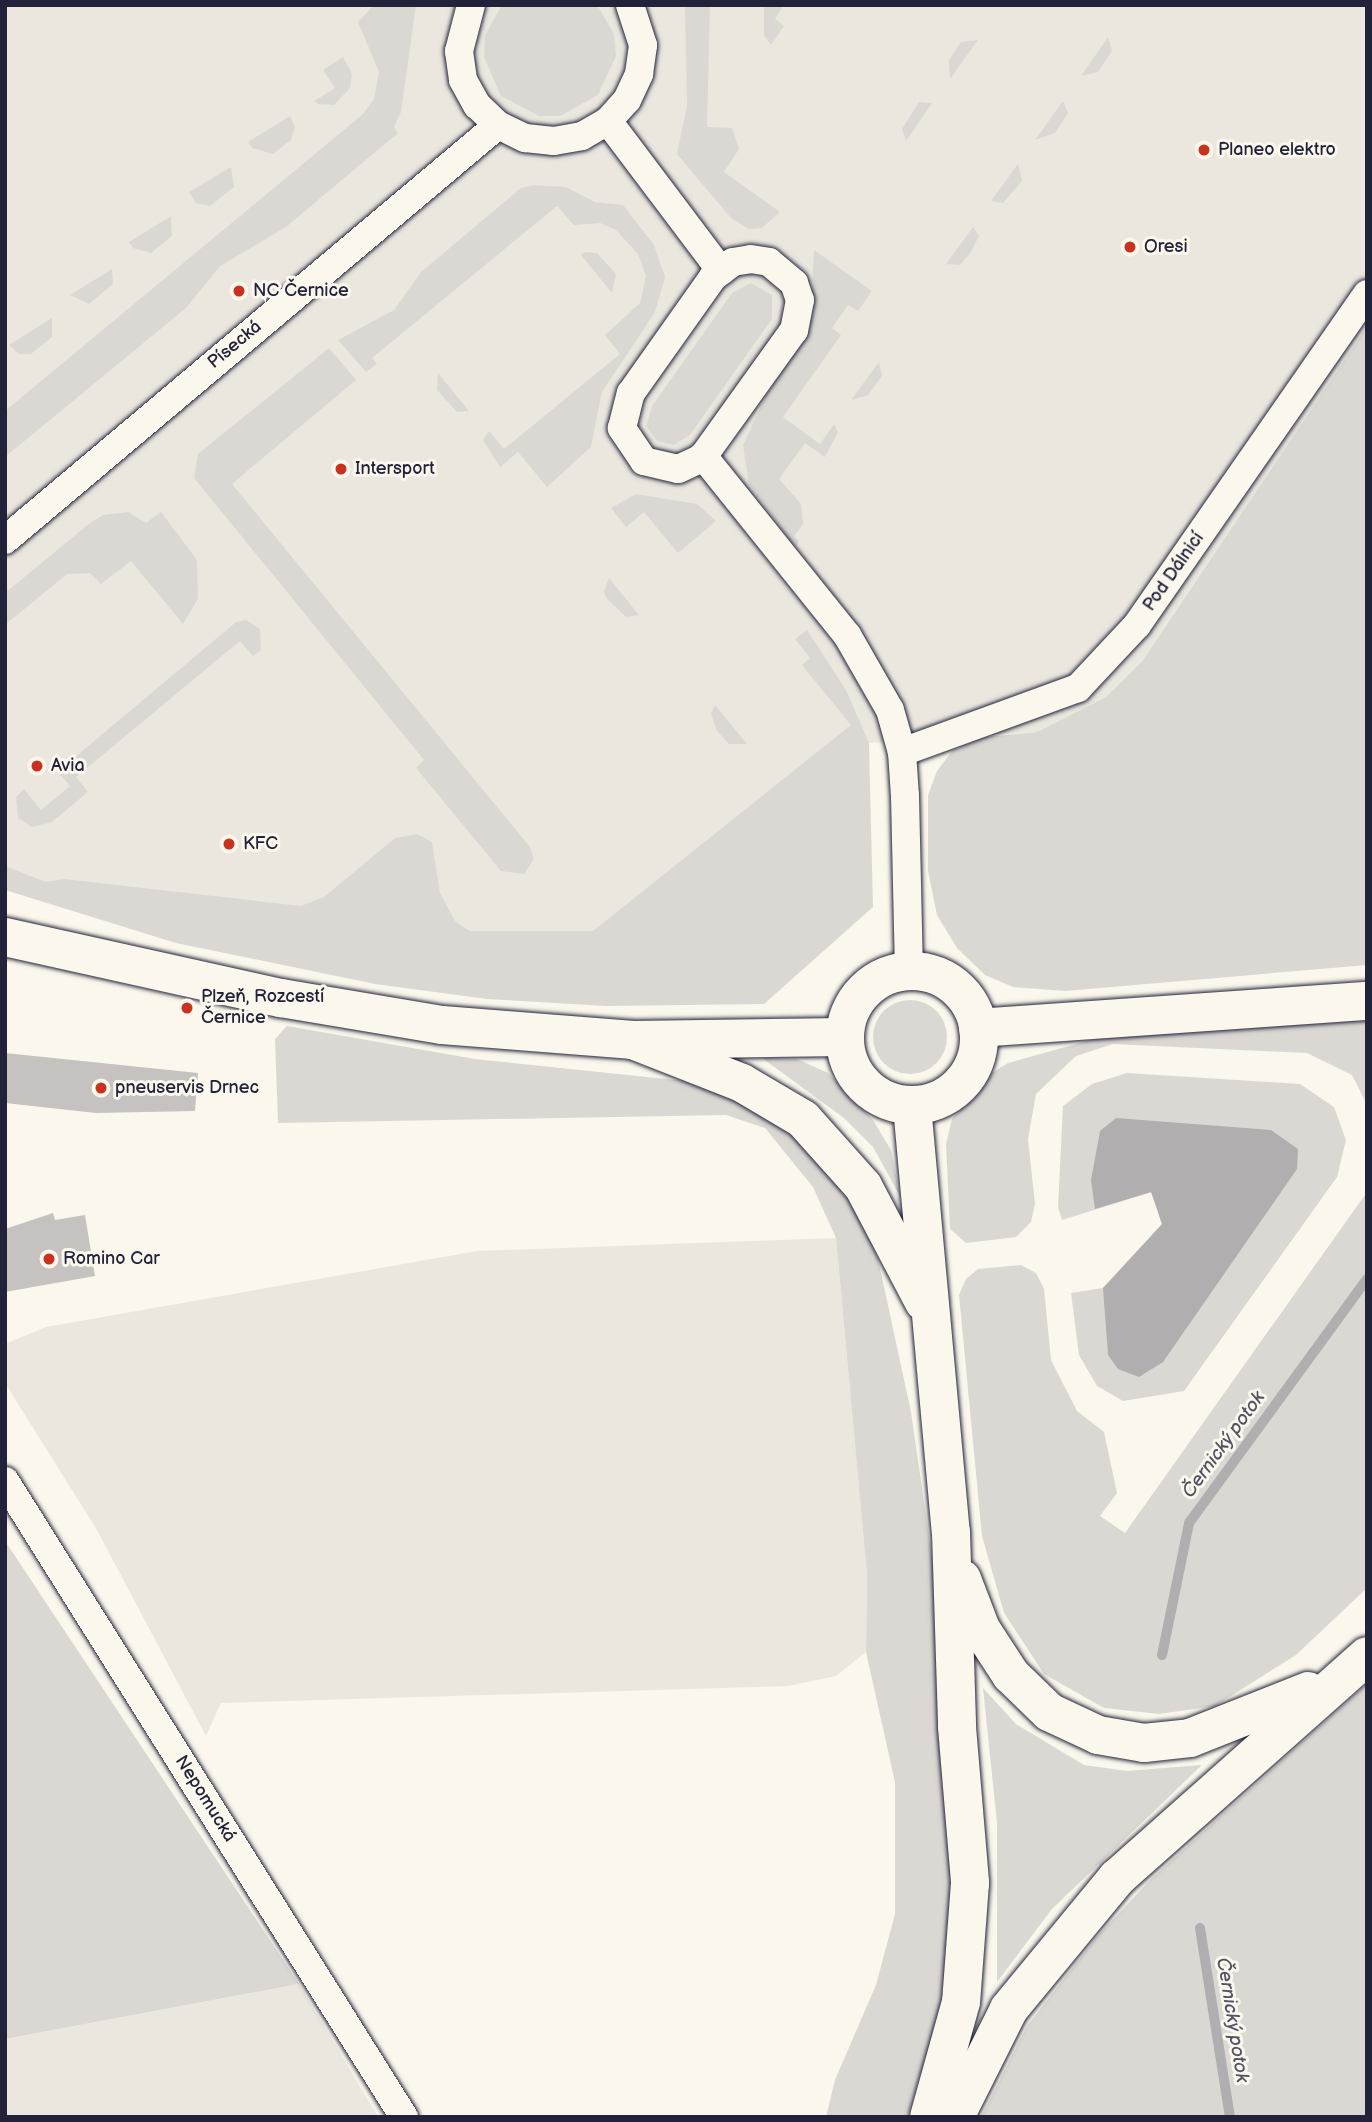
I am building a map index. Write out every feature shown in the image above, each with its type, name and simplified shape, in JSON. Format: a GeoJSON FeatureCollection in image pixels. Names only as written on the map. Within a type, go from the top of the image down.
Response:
{"type":"FeatureCollection","features":[{"type":"Feature","properties":{"kind":"main road"},"geometry":{"type":"LineString","coordinates":[[5,937],[281,998],[442,1025],[633,1040],[845,1037]]}},
{"type":"Feature","properties":{"kind":"main road"},"geometry":{"type":"LineString","coordinates":[[909,971],[937,977],[962,993],[978,1028],[970,1073],[955,1090],[912,1106],[872,1092],[857,1077],[845,1037],[848,1017],[864,992],[889,975],[909,971]]}},
{"type":"Feature","properties":{"kind":"main road"},"geometry":{"type":"LineString","coordinates":[[978,1028],[1367,1001]]}},
{"type":"Feature","properties":{"kind":"main road"},"geometry":{"type":"LineString","coordinates":[[633,1040],[742,1083],[821,1135],[863,1186],[934,1322]]}},
{"type":"Feature","properties":{"kind":"main road"},"geometry":{"type":"LineString","coordinates":[[912,1106],[934,1322],[951,1532],[970,1923],[961,2002],[929,2117]]}},
{"type":"Feature","properties":{"kind":"main road"},"geometry":{"type":"LineString","coordinates":[[951,1532],[969,1602],[1003,1665],[1049,1712],[1098,1735],[1144,1743],[1190,1738],[1300,1695],[1367,1655]]}},
{"type":"Feature","properties":{"kind":"main road"},"geometry":{"type":"LineString","coordinates":[[954,2117],[1009,2009],[1117,1878],[1367,1655]]}},
{"type":"Feature","properties":{"kind":"street"},"geometry":{"type":"LineString","coordinates":[[471,5],[458,51],[463,80],[477,105],[498,125],[525,138],[554,141],[582,136],[608,121],[627,100],[639,74],[643,45],[630,5]]}},
{"type":"Feature","properties":{"kind":"street"},"geometry":{"type":"LineString","coordinates":[[608,121],[720,271]]}},
{"type":"Feature","properties":{"kind":"street","name":"Písecká"},"geometry":{"type":"LineString","coordinates":[[5,540],[498,125]]}},
{"type":"Feature","properties":{"kind":"street"},"geometry":{"type":"LineString","coordinates":[[751,259],[769,262],[794,283],[799,316],[703,456],[678,469],[644,461],[625,439],[624,407],[720,271],[751,259]]}},
{"type":"Feature","properties":{"kind":"street","name":"Pod Dálnicí"},"geometry":{"type":"LineString","coordinates":[[902,752],[1079,688],[1137,625],[1367,294]]}},
{"type":"Feature","properties":{"kind":"street"},"geometry":{"type":"LineString","coordinates":[[703,456],[847,635],[890,710],[902,752],[909,971]]}},
{"type":"Feature","properties":{"kind":"street","name":"Nepomucká"},"geometry":{"type":"LineString","coordinates":[[5,1481],[404,2117]]}},
{"type":"Feature","properties":{"kind":"shaded area"},"geometry":{"type":"Polygon","coordinates":[[[5,5],[1367,5],[1367,326],[1143,660],[1106,697],[1037,732],[869,743],[589,963],[5,877],[5,5]]]}},
{"type":"Feature","properties":{"kind":"shaded area"},"geometry":{"type":"Polygon","coordinates":[[[374,5],[416,5],[401,112],[394,127],[398,133],[286,227],[220,266],[186,308],[5,457],[5,411],[363,114],[374,99],[379,72],[358,22],[374,5]]]}},
{"type":"Feature","properties":{"kind":"shaded area"},"geometry":{"type":"Polygon","coordinates":[[[502,5],[597,5],[614,34],[616,56],[598,95],[560,116],[539,116],[501,96],[484,57],[485,35],[502,5]]]}},
{"type":"Feature","properties":{"kind":"shaded area"},"geometry":{"type":"Polygon","coordinates":[[[685,5],[710,5],[707,127],[732,128],[739,149],[724,172],[780,212],[762,228],[749,229],[731,218],[677,154],[687,105],[685,5]]]}},
{"type":"Feature","properties":{"kind":"shaded area"},"geometry":{"type":"Polygon","coordinates":[[[764,5],[784,5],[775,19],[784,26],[771,45],[764,35],[764,5]]]}},
{"type":"Feature","properties":{"kind":"shaded area"},"geometry":{"type":"Polygon","coordinates":[[[1108,37],[1112,51],[1098,72],[1081,76],[1108,37]]]}},
{"type":"Feature","properties":{"kind":"shaded area"},"geometry":{"type":"Polygon","coordinates":[[[978,40],[950,79],[949,60],[961,42],[978,40]]]}},
{"type":"Feature","properties":{"kind":"shaded area"},"geometry":{"type":"Polygon","coordinates":[[[343,57],[352,74],[350,88],[334,105],[318,104],[314,101],[335,88],[323,70],[343,57]]]}},
{"type":"Feature","properties":{"kind":"shaded area"},"geometry":{"type":"Polygon","coordinates":[[[1063,101],[1068,113],[1055,133],[1035,140],[1063,101]]]}},
{"type":"Feature","properties":{"kind":"shaded area"},"geometry":{"type":"Polygon","coordinates":[[[919,102],[932,103],[906,141],[902,129],[919,102]]]}},
{"type":"Feature","properties":{"kind":"shaded area"},"geometry":{"type":"Polygon","coordinates":[[[290,116],[295,127],[291,140],[273,154],[252,148],[248,142],[290,116]]]}},
{"type":"Feature","properties":{"kind":"shaded area"},"geometry":{"type":"Polygon","coordinates":[[[1018,164],[1022,181],[1003,203],[991,201],[1018,164]]]}},
{"type":"Feature","properties":{"kind":"shaded area"},"geometry":{"type":"Polygon","coordinates":[[[231,167],[234,187],[210,206],[196,203],[189,192],[231,167]]]}},
{"type":"Feature","properties":{"kind":"shaded area"},"geometry":{"type":"Polygon","coordinates":[[[534,185],[566,187],[595,202],[623,205],[654,245],[665,277],[655,312],[602,392],[591,447],[547,487],[518,452],[500,467],[483,440],[489,431],[504,449],[620,354],[605,335],[640,303],[646,276],[638,254],[616,230],[600,223],[574,225],[557,206],[372,358],[377,364],[366,372],[338,340],[394,310],[421,272],[521,188],[534,185]]]}},
{"type":"Feature","properties":{"kind":"shaded area"},"geometry":{"type":"Polygon","coordinates":[[[171,216],[172,236],[151,253],[133,248],[129,242],[171,216]]]}},
{"type":"Feature","properties":{"kind":"shaded area"},"geometry":{"type":"Polygon","coordinates":[[[973,227],[979,236],[971,252],[960,265],[946,264],[973,227]]]}},
{"type":"Feature","properties":{"kind":"shaded area"},"geometry":{"type":"Polygon","coordinates":[[[814,250],[872,291],[858,311],[848,305],[832,328],[841,335],[783,417],[820,444],[834,424],[838,432],[825,457],[805,443],[779,479],[801,504],[803,524],[794,536],[799,541],[795,547],[749,484],[743,445],[767,394],[810,330],[814,250]]]}},
{"type":"Feature","properties":{"kind":"shaded area"},"geometry":{"type":"Polygon","coordinates":[[[585,252],[597,253],[616,274],[612,293],[581,255],[585,252]]]}},
{"type":"Feature","properties":{"kind":"shaded area"},"geometry":{"type":"Polygon","coordinates":[[[112,269],[113,284],[89,304],[70,295],[112,269]]]}},
{"type":"Feature","properties":{"kind":"shaded area"},"geometry":{"type":"Polygon","coordinates":[[[751,283],[772,295],[772,319],[690,435],[674,445],[657,441],[646,426],[652,406],[732,293],[751,283]]]}},
{"type":"Feature","properties":{"kind":"shaded area"},"geometry":{"type":"Polygon","coordinates":[[[52,318],[52,337],[31,354],[19,354],[9,345],[52,318]]]}},
{"type":"Feature","properties":{"kind":"shaded area"},"geometry":{"type":"Polygon","coordinates":[[[1367,326],[1367,965],[1065,991],[1013,987],[985,975],[957,948],[937,915],[928,871],[928,795],[937,771],[952,751],[983,737],[1037,732],[1106,697],[1143,660],[1367,326]]]}},
{"type":"Feature","properties":{"kind":"shaded area"},"geometry":{"type":"Polygon","coordinates":[[[329,348],[356,380],[232,484],[530,847],[534,859],[524,874],[501,871],[416,768],[424,760],[194,478],[198,454],[329,348]]]}},
{"type":"Feature","properties":{"kind":"shaded area"},"geometry":{"type":"Polygon","coordinates":[[[879,362],[882,376],[868,395],[851,400],[879,362]]]}},
{"type":"Feature","properties":{"kind":"shaded area"},"geometry":{"type":"Polygon","coordinates":[[[438,373],[469,411],[457,412],[437,390],[438,373]]]}},
{"type":"Feature","properties":{"kind":"shaded area"},"geometry":{"type":"Polygon","coordinates":[[[636,494],[697,504],[716,521],[678,553],[644,512],[626,527],[611,508],[636,494]]]}},
{"type":"Feature","properties":{"kind":"shaded area"},"geometry":{"type":"Polygon","coordinates":[[[128,512],[146,523],[161,512],[197,560],[198,599],[183,624],[131,561],[101,584],[90,573],[67,574],[5,625],[5,593],[90,523],[103,515],[128,512]]]}},
{"type":"Feature","properties":{"kind":"shaded area"},"geometry":{"type":"Polygon","coordinates":[[[609,578],[639,615],[626,617],[607,599],[604,592],[609,578]]]}},
{"type":"Feature","properties":{"kind":"shaded area"},"geometry":{"type":"Polygon","coordinates":[[[246,620],[260,629],[261,650],[253,656],[240,641],[76,777],[88,792],[52,822],[32,827],[18,818],[16,797],[24,789],[41,810],[70,786],[54,767],[68,763],[236,622],[246,620]]]}},
{"type":"Feature","properties":{"kind":"shaded area"},"geometry":{"type":"Polygon","coordinates":[[[807,630],[846,690],[869,743],[873,907],[764,1004],[606,1006],[487,999],[375,984],[176,943],[5,890],[5,866],[46,882],[64,879],[301,906],[324,897],[395,838],[417,834],[432,842],[440,893],[455,921],[470,931],[593,931],[851,725],[802,665],[810,658],[795,639],[807,630]]]}},
{"type":"Feature","properties":{"kind":"shaded area"},"geometry":{"type":"Polygon","coordinates":[[[715,705],[747,744],[729,744],[717,731],[711,714],[715,705]]]}},
{"type":"Feature","properties":{"kind":"shaded area"},"geometry":{"type":"Polygon","coordinates":[[[910,1000],[924,1003],[936,1011],[944,1023],[947,1037],[944,1051],[936,1063],[924,1071],[910,1074],[896,1071],[884,1063],[876,1051],[873,1037],[876,1023],[884,1011],[896,1003],[910,1000]]]}},
{"type":"Feature","properties":{"kind":"shaded area"},"geometry":{"type":"Polygon","coordinates":[[[1321,1020],[1367,1021],[1367,1105],[1352,1075],[1307,1053],[1113,1044],[1076,1056],[1036,1094],[1028,1139],[1035,1204],[1031,1222],[1016,1237],[966,1243],[950,1229],[946,1144],[952,1119],[990,1074],[1008,1063],[1112,1034],[1321,1020]]]}},
{"type":"Feature","properties":{"kind":"shaded area"},"geometry":{"type":"Polygon","coordinates":[[[287,1026],[475,1059],[704,1083],[793,1124],[861,1212],[877,1254],[911,1412],[936,1586],[954,1831],[944,1995],[908,2117],[826,2117],[835,2080],[876,1985],[895,1914],[895,1782],[866,1652],[867,1575],[836,1238],[813,1187],[765,1128],[726,1115],[278,1123],[275,1039],[287,1026]]]}},
{"type":"Feature","properties":{"kind":"shaded area"},"geometry":{"type":"Polygon","coordinates":[[[762,1058],[797,1059],[828,1073],[873,1120],[891,1150],[900,1196],[873,1147],[844,1118],[762,1058]]]}},
{"type":"Feature","properties":{"kind":"shaded area"},"geometry":{"type":"Polygon","coordinates":[[[1127,1073],[1300,1084],[1334,1107],[1346,1140],[1337,1177],[1184,1391],[1123,1401],[1097,1386],[1079,1355],[1071,1293],[1103,1288],[1162,1225],[1152,1192],[1062,1220],[1058,1207],[1063,1106],[1092,1084],[1127,1073]]]}},
{"type":"Feature","properties":{"kind":"shaded area"},"geometry":{"type":"Polygon","coordinates":[[[1116,1118],[1271,1130],[1298,1149],[1297,1169],[1163,1362],[1139,1377],[1118,1369],[1108,1355],[1103,1288],[1162,1224],[1151,1192],[1095,1209],[1091,1180],[1100,1131],[1116,1118]]]}},
{"type":"Feature","properties":{"kind":"shaded area"},"geometry":{"type":"Polygon","coordinates":[[[1367,1192],[1367,1588],[1296,1655],[1215,1706],[1159,1714],[1104,1708],[1044,1674],[1004,1613],[982,1536],[959,1295],[966,1279],[978,1269],[1021,1265],[1036,1273],[1044,1289],[1051,1360],[1077,1411],[1104,1432],[1117,1493],[1100,1516],[1125,1533],[1367,1192]]]}},
{"type":"Feature","properties":{"kind":"shaded area"},"geometry":{"type":"Polygon","coordinates":[[[836,1238],[867,1575],[866,1652],[836,1676],[788,1686],[221,1703],[206,1736],[97,1530],[5,1383],[5,1344],[46,1327],[477,1251],[836,1238]]]}},
{"type":"Feature","properties":{"kind":"shaded area"},"geometry":{"type":"Polygon","coordinates":[[[5,1541],[299,1984],[5,2039],[5,1541]]]}},
{"type":"Feature","properties":{"kind":"shaded area"},"geometry":{"type":"Polygon","coordinates":[[[1367,1684],[1367,2117],[981,2117],[1027,2026],[1096,1938],[1151,1879],[1367,1684]]]}},
{"type":"Feature","properties":{"kind":"shaded area"},"geometry":{"type":"Polygon","coordinates":[[[983,1688],[1016,1724],[1084,1765],[1127,1771],[1202,1765],[1052,1909],[997,1982],[997,1823],[983,1688]]]}},
{"type":"Feature","properties":{"kind":"shaded area"},"geometry":{"type":"Polygon","coordinates":[[[299,1984],[378,2117],[5,2117],[5,2039],[299,1984]]]}},
{"type":"Feature","properties":{"kind":"building","name":"pneuservis Drnec"},"geometry":{"type":"Polygon","coordinates":[[[5,1053],[198,1073],[195,1111],[96,1113],[5,1103],[5,1053]]]}},
{"type":"Feature","properties":{"kind":"building","name":"Romino Car"},"geometry":{"type":"Polygon","coordinates":[[[53,1213],[55,1220],[85,1215],[95,1276],[5,1292],[5,1229],[53,1213]]]}},
{"type":"Feature","properties":{"kind":"waterway","name":"Černický potok"},"geometry":{"type":"LineString","coordinates":[[1162,1655],[1189,1523],[1367,1279]]}},
{"type":"Feature","properties":{"kind":"waterway","name":"Černický potok"},"geometry":{"type":"LineString","coordinates":[[1200,1928],[1230,2117]]}},
{"type":"Feature","properties":{"kind":"place","name":"Planeo elektro"},"geometry":{"type":"Point","coordinates":[1204,150]}},
{"type":"Feature","properties":{"kind":"place","name":"Oresi"},"geometry":{"type":"Point","coordinates":[1130,247]}},
{"type":"Feature","properties":{"kind":"place","name":"NC Černice"},"geometry":{"type":"Point","coordinates":[239,291]}},
{"type":"Feature","properties":{"kind":"place","name":"Intersport"},"geometry":{"type":"Point","coordinates":[341,469]}},
{"type":"Feature","properties":{"kind":"place","name":"Avia"},"geometry":{"type":"Point","coordinates":[37,766]}},
{"type":"Feature","properties":{"kind":"place","name":"KFC"},"geometry":{"type":"Point","coordinates":[229,844]}},
{"type":"Feature","properties":{"kind":"place","name":"Plzeň, Rozcestí Černice"},"geometry":{"type":"Point","coordinates":[187,1008]}},
{"type":"Feature","properties":{"kind":"place","name":"pneuservis Drnec"},"geometry":{"type":"Point","coordinates":[101,1088]}},
{"type":"Feature","properties":{"kind":"place","name":"Romino Car"},"geometry":{"type":"Point","coordinates":[49,1259]}}]}
